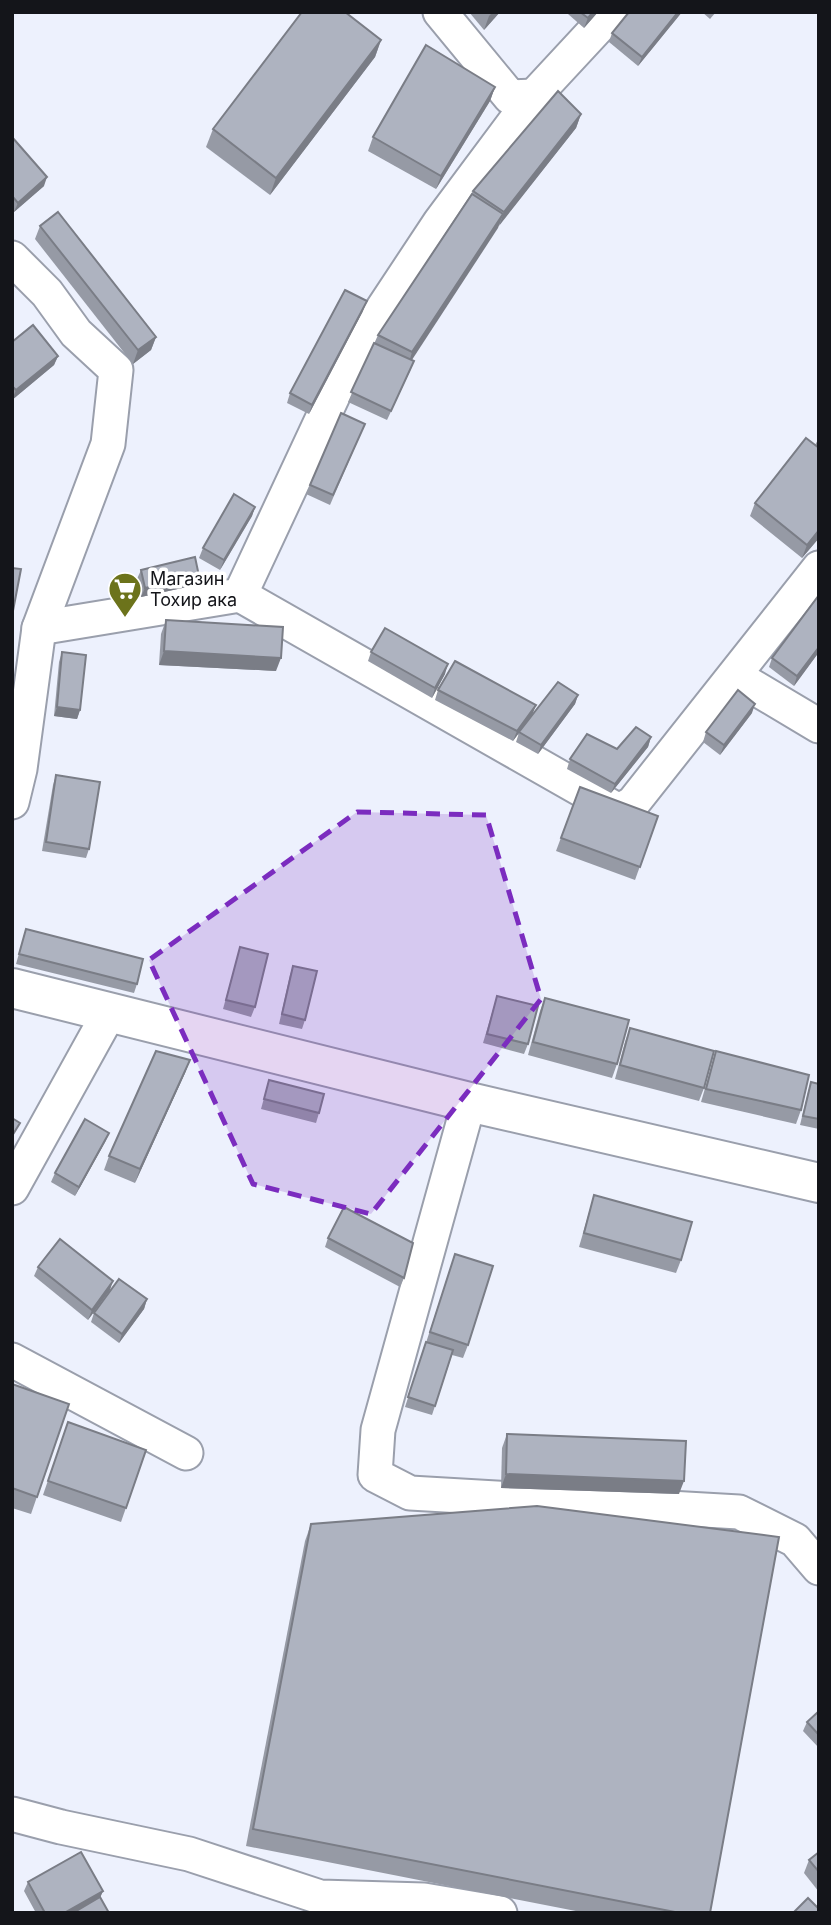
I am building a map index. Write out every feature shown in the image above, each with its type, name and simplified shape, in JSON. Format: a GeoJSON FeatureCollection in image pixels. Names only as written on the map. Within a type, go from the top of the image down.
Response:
{"type":"FeatureCollection","features":[{"type":"Feature","properties":{"kind":"main road"},"geometry":{"type":"LineString","coordinates":[[12,988],[469,1102],[819,1183]]}},
{"type":"Feature","properties":{"kind":"street"},"geometry":{"type":"LineString","coordinates":[[440,12],[510,97],[534,96]]}},
{"type":"Feature","properties":{"kind":"street"},"geometry":{"type":"LineString","coordinates":[[240,595],[352,355],[440,222],[534,96],[612,12]]}},
{"type":"Feature","properties":{"kind":"street"},"geometry":{"type":"LineString","coordinates":[[12,258],[47,293],[76,333],[116,370],[108,444],[39,628],[20,769],[12,802]]}},
{"type":"Feature","properties":{"kind":"street"},"geometry":{"type":"LineString","coordinates":[[39,628],[240,595],[620,811],[633,803],[819,568]]}},
{"type":"Feature","properties":{"kind":"street"},"geometry":{"type":"LineString","coordinates":[[735,676],[819,726]]}},
{"type":"Feature","properties":{"kind":"street"},"geometry":{"type":"LineString","coordinates":[[12,1188],[109,1013]]}},
{"type":"Feature","properties":{"kind":"street"},"geometry":{"type":"LineString","coordinates":[[469,1102],[378,1430],[375,1475],[410,1493],[739,1512],[795,1541],[819,1568]]}},
{"type":"Feature","properties":{"kind":"street"},"geometry":{"type":"LineString","coordinates":[[12,1360],[186,1453]]}},
{"type":"Feature","properties":{"kind":"street"},"geometry":{"type":"LineString","coordinates":[[12,1814],[61,1828],[189,1854],[320,1897],[424,1900],[500,1913]]}},
{"type":"Feature","properties":{"kind":"highlighted area"},"geometry":{"type":"Polygon","coordinates":[[[357,812],[486,815],[541,999],[371,1214],[253,1184],[149,960],[357,812]]]}},
{"type":"Feature","properties":{"kind":"building"},"geometry":{"type":"Polygon","coordinates":[[[302,12],[345,12],[381,40],[276,178],[213,129],[302,12]]]}},
{"type":"Feature","properties":{"kind":"building"},"geometry":{"type":"Polygon","coordinates":[[[580,12],[593,12],[588,18],[580,12]]]}},
{"type":"Feature","properties":{"kind":"building"},"geometry":{"type":"Polygon","coordinates":[[[629,12],[678,12],[642,57],[612,33],[629,12]]]}},
{"type":"Feature","properties":{"kind":"building"},"geometry":{"type":"Polygon","coordinates":[[[426,45],[495,87],[441,176],[373,137],[426,45]]]}},
{"type":"Feature","properties":{"kind":"building"},"geometry":{"type":"Polygon","coordinates":[[[558,91],[581,114],[504,212],[473,191],[558,91]]]}},
{"type":"Feature","properties":{"kind":"building"},"geometry":{"type":"Polygon","coordinates":[[[12,137],[47,177],[18,203],[12,196],[12,137]]]}},
{"type":"Feature","properties":{"kind":"building"},"geometry":{"type":"Polygon","coordinates":[[[472,194],[503,214],[412,352],[378,335],[472,194]]]}},
{"type":"Feature","properties":{"kind":"building"},"geometry":{"type":"Polygon","coordinates":[[[58,212],[156,337],[138,350],[40,226],[58,212]]]}},
{"type":"Feature","properties":{"kind":"building"},"geometry":{"type":"Polygon","coordinates":[[[345,290],[367,301],[312,405],[290,393],[345,290]]]}},
{"type":"Feature","properties":{"kind":"building"},"geometry":{"type":"Polygon","coordinates":[[[33,325],[58,356],[16,390],[12,386],[12,342],[33,325]]]}},
{"type":"Feature","properties":{"kind":"building"},"geometry":{"type":"Polygon","coordinates":[[[374,343],[414,361],[391,411],[351,392],[374,343]]]}},
{"type":"Feature","properties":{"kind":"building"},"geometry":{"type":"Polygon","coordinates":[[[341,413],[365,424],[333,495],[310,485],[341,413]]]}},
{"type":"Feature","properties":{"kind":"building"},"geometry":{"type":"Polygon","coordinates":[[[806,438],[819,448],[819,530],[807,545],[755,503],[806,438]]]}},
{"type":"Feature","properties":{"kind":"building"},"geometry":{"type":"Polygon","coordinates":[[[234,494],[255,507],[224,560],[203,548],[234,494]]]}},
{"type":"Feature","properties":{"kind":"building"},"geometry":{"type":"Polygon","coordinates":[[[195,557],[199,576],[145,588],[141,570],[195,557]]]}},
{"type":"Feature","properties":{"kind":"building"},"geometry":{"type":"Polygon","coordinates":[[[12,568],[21,569],[12,616],[12,568]]]}},
{"type":"Feature","properties":{"kind":"building"},"geometry":{"type":"Polygon","coordinates":[[[819,595],[819,647],[797,676],[772,658],[819,595]]]}},
{"type":"Feature","properties":{"kind":"building"},"geometry":{"type":"Polygon","coordinates":[[[166,620],[283,627],[281,658],[164,651],[166,620]]]}},
{"type":"Feature","properties":{"kind":"building"},"geometry":{"type":"Polygon","coordinates":[[[385,628],[448,664],[435,688],[371,652],[385,628]]]}},
{"type":"Feature","properties":{"kind":"building"},"geometry":{"type":"Polygon","coordinates":[[[62,652],[86,655],[80,710],[57,707],[62,652]]]}},
{"type":"Feature","properties":{"kind":"building"},"geometry":{"type":"Polygon","coordinates":[[[455,661],[536,705],[517,731],[438,690],[455,661]]]}},
{"type":"Feature","properties":{"kind":"building"},"geometry":{"type":"Polygon","coordinates":[[[558,682],[578,695],[541,745],[519,732],[558,682]]]}},
{"type":"Feature","properties":{"kind":"building"},"geometry":{"type":"Polygon","coordinates":[[[738,690],[755,704],[724,745],[706,732],[738,690]]]}},
{"type":"Feature","properties":{"kind":"building"},"geometry":{"type":"Polygon","coordinates":[[[636,727],[651,737],[615,784],[570,759],[587,734],[617,749],[636,727]]]}},
{"type":"Feature","properties":{"kind":"building"},"geometry":{"type":"Polygon","coordinates":[[[56,775],[100,782],[89,849],[46,842],[56,775]]]}},
{"type":"Feature","properties":{"kind":"building"},"geometry":{"type":"Polygon","coordinates":[[[580,787],[658,816],[640,867],[561,838],[580,787]]]}},
{"type":"Feature","properties":{"kind":"building"},"geometry":{"type":"Polygon","coordinates":[[[26,929],[143,959],[137,984],[19,954],[26,929]]]}},
{"type":"Feature","properties":{"kind":"building"},"geometry":{"type":"Polygon","coordinates":[[[240,947],[268,954],[255,1007],[226,1000],[240,947]]]}},
{"type":"Feature","properties":{"kind":"building"},"geometry":{"type":"Polygon","coordinates":[[[293,966],[317,971],[305,1020],[282,1014],[293,966]]]}},
{"type":"Feature","properties":{"kind":"building"},"geometry":{"type":"Polygon","coordinates":[[[497,996],[538,1006],[528,1044],[487,1034],[497,996]]]}},
{"type":"Feature","properties":{"kind":"building"},"geometry":{"type":"Polygon","coordinates":[[[545,998],[629,1020],[617,1064],[533,1042],[545,998]]]}},
{"type":"Feature","properties":{"kind":"building"},"geometry":{"type":"Polygon","coordinates":[[[630,1028],[714,1051],[704,1088],[620,1065],[630,1028]]]}},
{"type":"Feature","properties":{"kind":"building"},"geometry":{"type":"Polygon","coordinates":[[[156,1051],[190,1060],[140,1169],[109,1156],[156,1051]]]}},
{"type":"Feature","properties":{"kind":"building"},"geometry":{"type":"Polygon","coordinates":[[[716,1051],[809,1075],[801,1110],[706,1089],[716,1051]]]}},
{"type":"Feature","properties":{"kind":"building"},"geometry":{"type":"Polygon","coordinates":[[[269,1080],[324,1094],[319,1113],[264,1099],[269,1080]]]}},
{"type":"Feature","properties":{"kind":"building"},"geometry":{"type":"Polygon","coordinates":[[[811,1082],[819,1084],[819,1119],[803,1116],[811,1082]]]}},
{"type":"Feature","properties":{"kind":"building"},"geometry":{"type":"Polygon","coordinates":[[[12,1118],[20,1123],[12,1136],[12,1118]]]}},
{"type":"Feature","properties":{"kind":"building"},"geometry":{"type":"Polygon","coordinates":[[[85,1119],[109,1133],[79,1187],[55,1173],[85,1119]]]}},
{"type":"Feature","properties":{"kind":"building"},"geometry":{"type":"Polygon","coordinates":[[[594,1195],[692,1222],[681,1260],[584,1233],[594,1195]]]}},
{"type":"Feature","properties":{"kind":"building"},"geometry":{"type":"Polygon","coordinates":[[[344,1207],[413,1243],[404,1278],[328,1238],[344,1207]]]}},
{"type":"Feature","properties":{"kind":"building"},"geometry":{"type":"Polygon","coordinates":[[[60,1239],[113,1281],[92,1310],[38,1267],[60,1239]]]}},
{"type":"Feature","properties":{"kind":"building"},"geometry":{"type":"Polygon","coordinates":[[[455,1254],[493,1266],[468,1345],[430,1332],[455,1254]]]}},
{"type":"Feature","properties":{"kind":"building"},"geometry":{"type":"Polygon","coordinates":[[[119,1279],[147,1299],[122,1334],[94,1313],[119,1279]]]}},
{"type":"Feature","properties":{"kind":"building"},"geometry":{"type":"Polygon","coordinates":[[[426,1342],[453,1350],[435,1406],[408,1397],[426,1342]]]}},
{"type":"Feature","properties":{"kind":"building"},"geometry":{"type":"Polygon","coordinates":[[[12,1384],[69,1404],[37,1497],[12,1488],[12,1384]]]}},
{"type":"Feature","properties":{"kind":"building"},"geometry":{"type":"Polygon","coordinates":[[[68,1422],[146,1450],[126,1508],[48,1481],[68,1422]]]}},
{"type":"Feature","properties":{"kind":"building"},"geometry":{"type":"Polygon","coordinates":[[[507,1434],[686,1441],[684,1481],[506,1474],[507,1434]]]}},
{"type":"Feature","properties":{"kind":"building"},"geometry":{"type":"Polygon","coordinates":[[[537,1506],[779,1537],[710,1913],[680,1913],[253,1829],[311,1524],[537,1506]]]}},
{"type":"Feature","properties":{"kind":"building"},"geometry":{"type":"Polygon","coordinates":[[[819,1711],[819,1735],[807,1722],[819,1711]]]}},
{"type":"Feature","properties":{"kind":"building"},"geometry":{"type":"Polygon","coordinates":[[[81,1852],[103,1891],[64,1913],[45,1913],[28,1882],[81,1852]]]}},
{"type":"Feature","properties":{"kind":"building"},"geometry":{"type":"Polygon","coordinates":[[[819,1852],[819,1872],[809,1860],[819,1852]]]}},
{"type":"Feature","properties":{"kind":"building"},"geometry":{"type":"Polygon","coordinates":[[[100,1897],[109,1913],[73,1913],[100,1897]]]}},
{"type":"Feature","properties":{"kind":"building"},"geometry":{"type":"Polygon","coordinates":[[[808,1898],[819,1909],[819,1913],[793,1913],[808,1898]]]}},
{"type":"Feature","properties":{"kind":"place","name":"Магазин Тохир ака"},"geometry":{"type":"Point","coordinates":[125,619]}}]}
